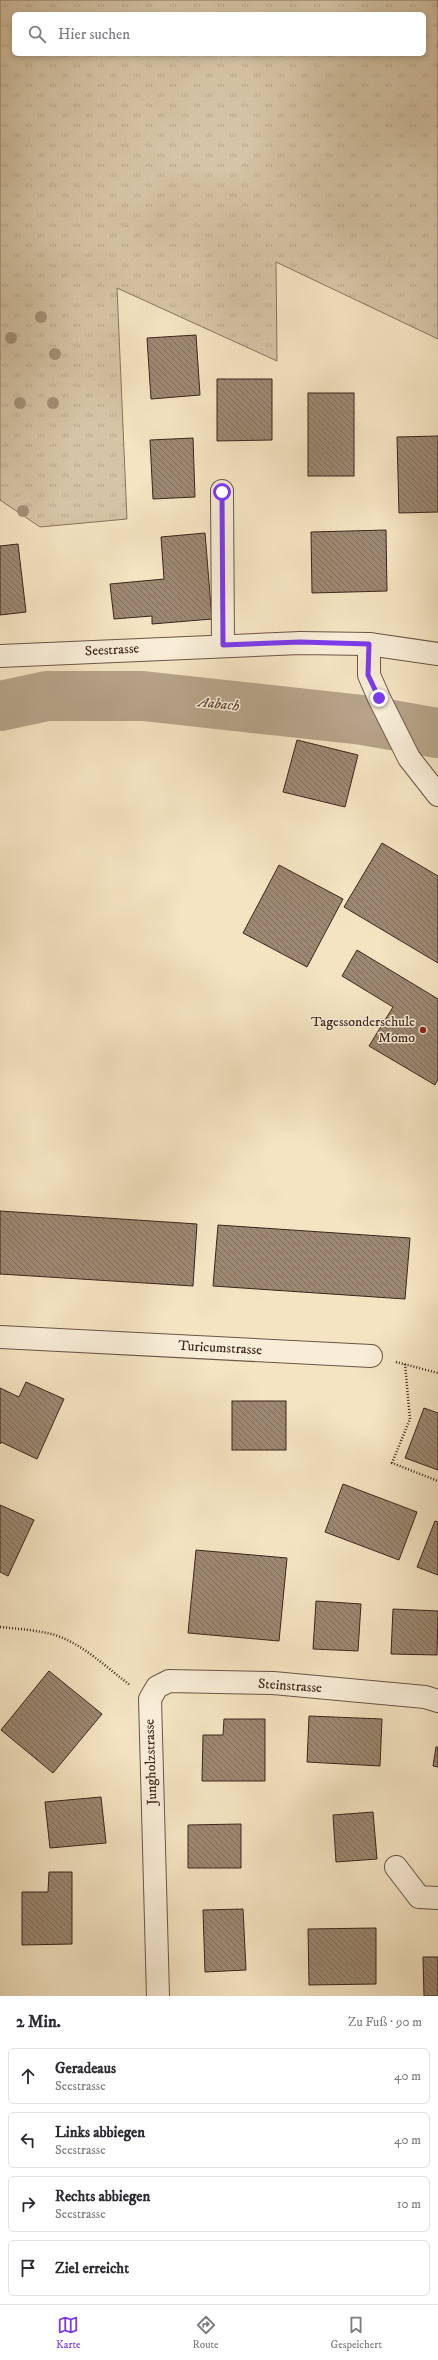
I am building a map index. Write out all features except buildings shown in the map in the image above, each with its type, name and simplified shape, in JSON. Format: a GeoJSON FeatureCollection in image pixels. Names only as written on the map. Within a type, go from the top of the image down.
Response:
{"type":"FeatureCollection","features":[{"type":"Feature","properties":{"kind":"street"},"geometry":{"type":"LineString","coordinates":[[222,492],[223,645]]}},
{"type":"Feature","properties":{"kind":"street","name":"Seestrasse"},"geometry":{"type":"LineString","coordinates":[[0,656],[300,642],[369,644],[438,654]]}},
{"type":"Feature","properties":{"kind":"street"},"geometry":{"type":"LineString","coordinates":[[369,644],[368,675],[409,758],[438,795]]}},
{"type":"Feature","properties":{"kind":"street","name":"Turicumstrasse"},"geometry":{"type":"LineString","coordinates":[[0,1337],[371,1356]]}},
{"type":"Feature","properties":{"kind":"street","name":"Steinstrasse"},"geometry":{"type":"LineString","coordinates":[[150,1699],[158,1687],[169,1681],[273,1683],[425,1697],[438,1701]]}},
{"type":"Feature","properties":{"kind":"street","name":"Jungholzstrasse"},"geometry":{"type":"LineString","coordinates":[[150,1699],[158,1996]]}},
{"type":"Feature","properties":{"kind":"street"},"geometry":{"type":"LineString","coordinates":[[396,1867],[419,1897],[438,1898]]}},
{"type":"Feature","properties":{"kind":"path"},"geometry":{"type":"LineString","coordinates":[[371,1356],[438,1373]]}},
{"type":"Feature","properties":{"kind":"path"},"geometry":{"type":"LineString","coordinates":[[405,1364],[410,1419],[392,1464],[438,1481]]}},
{"type":"Feature","properties":{"kind":"path","name":"Jungholzstrasse"},"geometry":{"type":"LineString","coordinates":[[0,1627],[28,1629],[56,1636],[78,1646],[150,1699]]}},
{"type":"Feature","properties":{"kind":"green space"},"geometry":{"type":"Polygon","coordinates":[[[0,0],[438,0],[438,339],[276,262],[277,361],[117,288],[127,519],[40,527],[0,500],[0,0]]]}},
{"type":"Feature","properties":{"kind":"waterway","name":"Aabach"},"geometry":{"type":"LineString","coordinates":[[0,706],[47,696],[143,696],[363,720],[438,733]]}},
{"type":"Feature","properties":{"kind":"place","name":"Tagessonderschule Momo"},"geometry":{"type":"Point","coordinates":[423,1030]}},
{"type":"Feature","properties":{"kind":"route"},"geometry":{"type":"LineString","coordinates":[[222,492],[223,645],[300,642],[369,644],[368,675],[379,698]]}}]}
